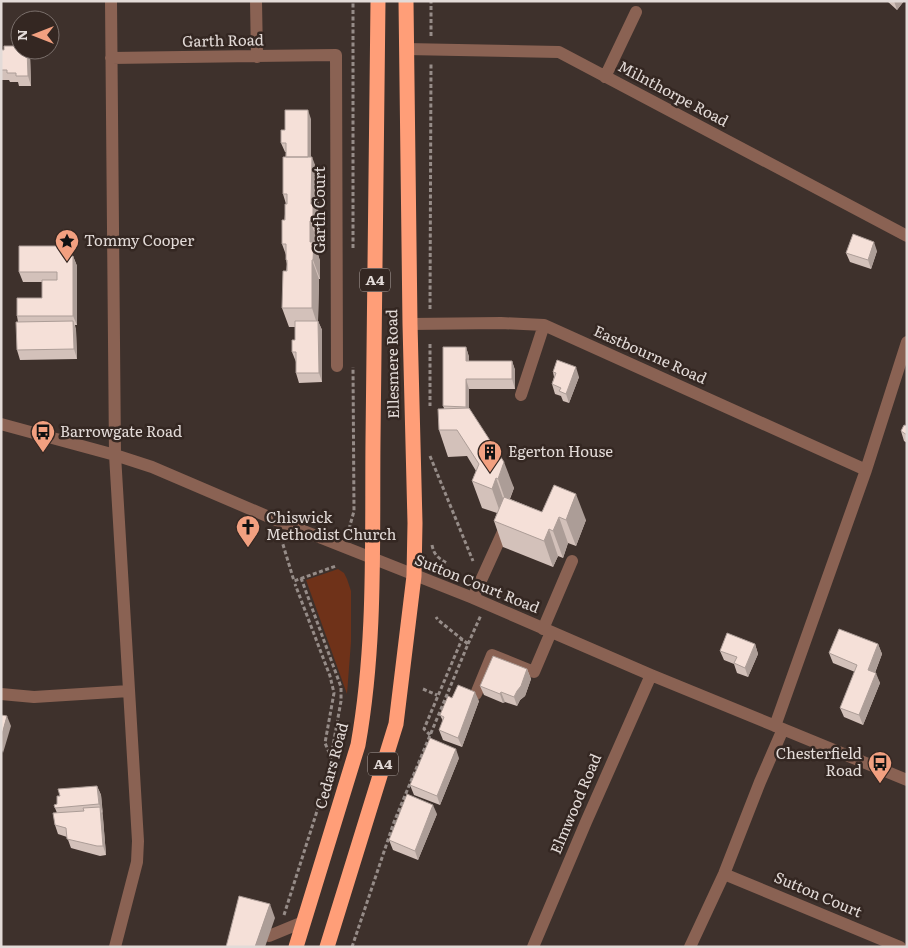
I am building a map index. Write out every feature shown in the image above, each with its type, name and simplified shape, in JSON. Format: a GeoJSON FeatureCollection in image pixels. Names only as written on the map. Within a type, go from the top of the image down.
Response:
{"type":"FeatureCollection","features":[{"type":"Feature","properties":{"kind":"highway","name":"Ellesmere Road"},"geometry":{"type":"LineString","coordinates":[[373,559],[378,1]]}},
{"type":"Feature","properties":{"kind":"highway","name":"Ellesmere Road"},"geometry":{"type":"LineString","coordinates":[[406,1],[410,324],[415,523],[414,576]]}},
{"type":"Feature","properties":{"kind":"highway","name":"Cedars Road"},"geometry":{"type":"LineString","coordinates":[[296,947],[358,745],[364,715],[368,673],[373,559]]}},
{"type":"Feature","properties":{"kind":"highway","name":"A4"},"geometry":{"type":"LineString","coordinates":[[327,947],[396,724],[414,576]]}},
{"type":"Feature","properties":{"kind":"street"},"geometry":{"type":"LineString","coordinates":[[110,1],[115,455],[138,841],[137,862],[115,947]]}},
{"type":"Feature","properties":{"kind":"street"},"geometry":{"type":"LineString","coordinates":[[256,1],[257,57]]}},
{"type":"Feature","properties":{"kind":"street"},"geometry":{"type":"LineString","coordinates":[[605,76],[636,12]]}},
{"type":"Feature","properties":{"kind":"street","name":"Milnthorpe Road"},"geometry":{"type":"LineString","coordinates":[[406,49],[559,52],[907,236]]}},
{"type":"Feature","properties":{"kind":"street","name":"Garth Road"},"geometry":{"type":"LineString","coordinates":[[111,58],[336,55]]}},
{"type":"Feature","properties":{"kind":"street","name":"Garth Court"},"geometry":{"type":"LineString","coordinates":[[336,55],[337,366]]}},
{"type":"Feature","properties":{"kind":"street","name":"Eastbourne Road"},"geometry":{"type":"LineString","coordinates":[[410,324],[501,323],[544,325],[866,470]]}},
{"type":"Feature","properties":{"kind":"street"},"geometry":{"type":"LineString","coordinates":[[521,395],[544,325]]}},
{"type":"Feature","properties":{"kind":"street"},"geometry":{"type":"LineString","coordinates":[[690,947],[724,874],[760,782],[866,470],[907,342]]}},
{"type":"Feature","properties":{"kind":"street"},"geometry":{"type":"LineString","coordinates":[[895,378],[907,386]]}},
{"type":"Feature","properties":{"kind":"street","name":"Sutton Court Road"},"geometry":{"type":"LineString","coordinates":[[1,424],[152,467],[276,520],[473,598],[651,675],[907,780]]}},
{"type":"Feature","properties":{"kind":"street"},"geometry":{"type":"LineString","coordinates":[[473,598],[512,512]]}},
{"type":"Feature","properties":{"kind":"street"},"geometry":{"type":"LineString","coordinates":[[476,694],[492,655],[534,672],[572,561]]}},
{"type":"Feature","properties":{"kind":"street","name":"Elmwood Road"},"geometry":{"type":"LineString","coordinates":[[533,947],[651,675]]}},
{"type":"Feature","properties":{"kind":"street"},"geometry":{"type":"LineString","coordinates":[[1,694],[34,697],[129,691]]}},
{"type":"Feature","properties":{"kind":"street","name":"Sutton Court"},"geometry":{"type":"LineString","coordinates":[[724,874],[900,947]]}},
{"type":"Feature","properties":{"kind":"street"},"geometry":{"type":"LineString","coordinates":[[274,934],[303,922]]}},
{"type":"Feature","properties":{"kind":"path"},"geometry":{"type":"LineString","coordinates":[[353,1],[353,250]]}},
{"type":"Feature","properties":{"kind":"path"},"geometry":{"type":"LineString","coordinates":[[431,36],[432,1]]}},
{"type":"Feature","properties":{"kind":"path"},"geometry":{"type":"LineString","coordinates":[[430,310],[431,62]]}},
{"type":"Feature","properties":{"kind":"path"},"geometry":{"type":"LineString","coordinates":[[349,528],[354,511],[353,358]]}},
{"type":"Feature","properties":{"kind":"path"},"geometry":{"type":"LineString","coordinates":[[430,456],[481,580]]}},
{"type":"Feature","properties":{"kind":"path","name":"Cedars Road"},"geometry":{"type":"LineString","coordinates":[[274,934],[318,808],[331,757],[325,743],[333,699],[333,685],[294,582],[276,520]]}},
{"type":"Feature","properties":{"kind":"path"},"geometry":{"type":"LineString","coordinates":[[294,582],[336,566]]}},
{"type":"Feature","properties":{"kind":"path"},"geometry":{"type":"LineString","coordinates":[[301,578],[341,687],[341,701],[331,757]]}},
{"type":"Feature","properties":{"kind":"path"},"geometry":{"type":"LineString","coordinates":[[352,947],[388,838],[486,604]]}},
{"type":"Feature","properties":{"kind":"path"},"geometry":{"type":"LineString","coordinates":[[436,617],[468,644]]}},
{"type":"Feature","properties":{"kind":"path"},"geometry":{"type":"LineString","coordinates":[[430,735],[424,729],[462,639]]}},
{"type":"Feature","properties":{"kind":"path"},"geometry":{"type":"LineString","coordinates":[[423,689],[438,696]]}},
{"type":"Feature","properties":{"kind":"shaded area"},"geometry":{"type":"Polygon","coordinates":[[[338,569],[344,573],[351,591],[351,642],[347,694],[306,580],[338,569]]]}},
{"type":"Feature","properties":{"kind":"building"},"geometry":{"type":"Polygon","coordinates":[[[4,46],[10,46],[10,60],[27,60],[28,76],[16,76],[16,73],[7,73],[7,70],[1,70],[1,50],[4,50],[4,46]]]}},
{"type":"Feature","properties":{"kind":"building"},"geometry":{"type":"Polygon","coordinates":[[[285,110],[308,110],[308,157],[286,157],[286,143],[281,143],[281,130],[285,130],[285,110]]]}},
{"type":"Feature","properties":{"kind":"building"},"geometry":{"type":"Polygon","coordinates":[[[283,157],[312,157],[311,204],[313,204],[313,221],[310,221],[310,242],[314,242],[312,308],[282,308],[283,271],[287,271],[286,244],[282,244],[282,220],[285,220],[285,204],[287,204],[287,194],[283,194],[283,157]]]}},
{"type":"Feature","properties":{"kind":"building"},"geometry":{"type":"Polygon","coordinates":[[[853,234],[874,242],[868,260],[846,253],[853,234]]]}},
{"type":"Feature","properties":{"kind":"building"},"geometry":{"type":"Polygon","coordinates":[[[19,246],[64,246],[64,256],[73,256],[73,316],[17,316],[17,298],[42,298],[42,280],[57,280],[57,272],[19,272],[19,246]]]}},
{"type":"Feature","properties":{"kind":"building"},"geometry":{"type":"Polygon","coordinates":[[[73,321],[74,349],[17,350],[16,322],[73,321]]]}},
{"type":"Feature","properties":{"kind":"building"},"geometry":{"type":"Polygon","coordinates":[[[295,321],[318,321],[319,373],[296,373],[296,352],[292,352],[292,340],[295,340],[295,321]]]}},
{"type":"Feature","properties":{"kind":"building"},"geometry":{"type":"Polygon","coordinates":[[[443,347],[466,347],[466,361],[512,361],[512,379],[466,379],[466,407],[443,406],[443,347]]]}},
{"type":"Feature","properties":{"kind":"building"},"geometry":{"type":"Polygon","coordinates":[[[557,360],[576,367],[566,394],[559,391],[561,388],[552,384],[556,373],[553,372],[557,360]]]}},
{"type":"Feature","properties":{"kind":"building"},"geometry":{"type":"Polygon","coordinates":[[[469,408],[504,462],[492,489],[472,481],[479,464],[457,430],[439,430],[438,409],[469,408]]]}},
{"type":"Feature","properties":{"kind":"building"},"geometry":{"type":"Polygon","coordinates":[[[904,425],[907,426],[907,435],[901,431],[904,425]]]}},
{"type":"Feature","properties":{"kind":"building"},"geometry":{"type":"Polygon","coordinates":[[[554,485],[576,494],[566,520],[559,517],[553,531],[549,529],[544,541],[494,521],[504,497],[542,512],[554,485]]]}},
{"type":"Feature","properties":{"kind":"building"},"geometry":{"type":"Polygon","coordinates":[[[839,629],[878,644],[868,670],[876,673],[859,715],[840,708],[857,665],[829,653],[839,629]]]}},
{"type":"Feature","properties":{"kind":"building"},"geometry":{"type":"Polygon","coordinates":[[[727,633],[755,644],[745,668],[734,663],[737,657],[720,651],[727,633]]]}},
{"type":"Feature","properties":{"kind":"building"},"geometry":{"type":"Polygon","coordinates":[[[493,656],[527,669],[521,686],[514,697],[480,686],[493,656]]]}},
{"type":"Feature","properties":{"kind":"building"},"geometry":{"type":"Polygon","coordinates":[[[458,685],[475,692],[458,738],[439,730],[444,717],[440,715],[448,696],[452,698],[458,685]]]}},
{"type":"Feature","properties":{"kind":"building"},"geometry":{"type":"Polygon","coordinates":[[[1,715],[7,716],[1,738],[1,715]]]}},
{"type":"Feature","properties":{"kind":"building"},"geometry":{"type":"Polygon","coordinates":[[[430,738],[456,749],[437,796],[410,785],[430,738]]]}},
{"type":"Feature","properties":{"kind":"building"},"geometry":{"type":"Polygon","coordinates":[[[97,786],[99,804],[55,808],[57,796],[60,796],[58,789],[97,786]]]}},
{"type":"Feature","properties":{"kind":"building"},"geometry":{"type":"Polygon","coordinates":[[[407,794],[433,805],[415,851],[389,840],[407,794]]]}},
{"type":"Feature","properties":{"kind":"building"},"geometry":{"type":"Polygon","coordinates":[[[100,807],[103,846],[67,839],[66,828],[55,825],[53,813],[84,811],[83,808],[100,807]]]}},
{"type":"Feature","properties":{"kind":"building"},"geometry":{"type":"Polygon","coordinates":[[[239,896],[270,904],[255,947],[226,947],[239,896]]]}},
{"type":"Feature","properties":{"kind":"place","name":"Tommy Cooper"},"geometry":{"type":"Point","coordinates":[67,262]}},
{"type":"Feature","properties":{"kind":"place","name":"Barrowgate Road"},"geometry":{"type":"Point","coordinates":[43,453]}},
{"type":"Feature","properties":{"kind":"place","name":"Egerton House"},"geometry":{"type":"Point","coordinates":[490,473]}},
{"type":"Feature","properties":{"kind":"place","name":"Chiswick Methodist Church"},"geometry":{"type":"Point","coordinates":[248,548]}},
{"type":"Feature","properties":{"kind":"place","name":"Chesterfield Road"},"geometry":{"type":"Point","coordinates":[880,784]}}]}
